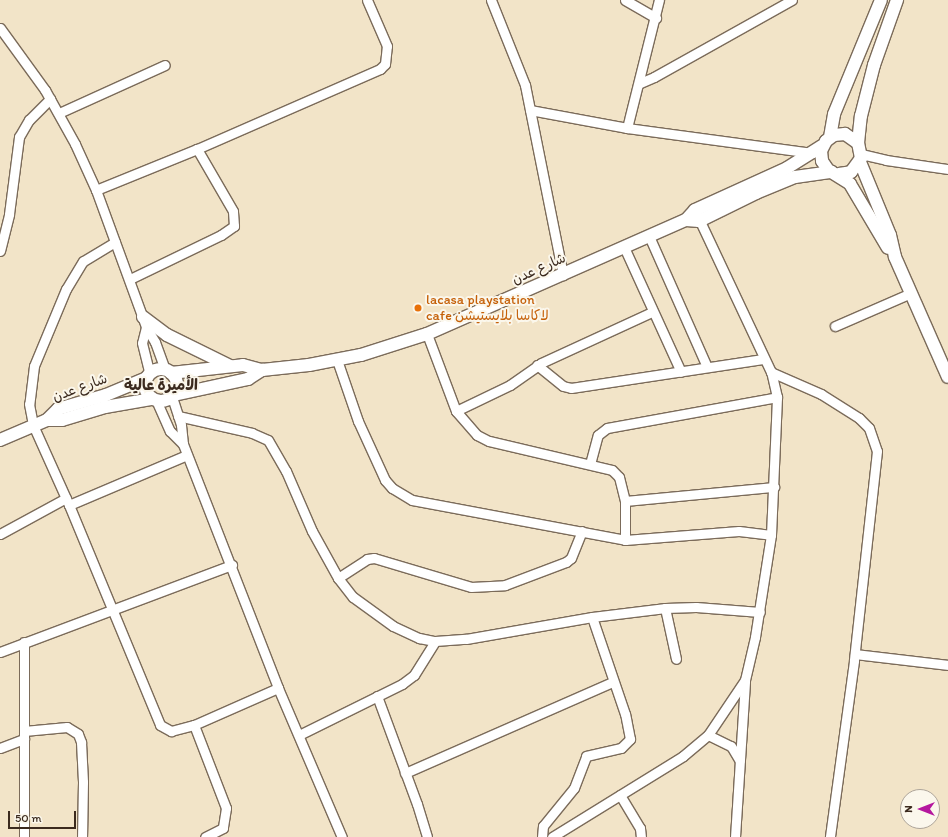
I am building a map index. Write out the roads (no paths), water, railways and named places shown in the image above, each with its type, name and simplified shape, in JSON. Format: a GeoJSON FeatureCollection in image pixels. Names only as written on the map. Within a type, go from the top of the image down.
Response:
{"type":"FeatureCollection","features":[{"type":"Feature","properties":{"kind":"street"},"geometry":{"type":"LineString","coordinates":[[96,190],[197,150],[380,69],[387,56],[387,46],[367,0]]}},
{"type":"Feature","properties":{"kind":"street"},"geometry":{"type":"LineString","coordinates":[[491,0],[525,85],[563,275]]}},
{"type":"Feature","properties":{"kind":"street"},"geometry":{"type":"LineString","coordinates":[[625,0],[656,18]]}},
{"type":"Feature","properties":{"kind":"street"},"geometry":{"type":"LineString","coordinates":[[628,128],[656,18],[659,0]]}},
{"type":"Feature","properties":{"kind":"street"},"geometry":{"type":"LineString","coordinates":[[640,83],[792,0]]}},
{"type":"Feature","properties":{"kind":"street"},"geometry":{"type":"LineString","coordinates":[[881,0],[822,146],[822,161],[857,194],[895,257],[948,377]]}},
{"type":"Feature","properties":{"kind":"street"},"geometry":{"type":"LineString","coordinates":[[735,837],[745,680],[760,612],[771,534],[778,396],[770,372],[697,216],[795,177],[851,172],[860,153],[861,116],[872,72],[897,0]]}},
{"type":"Feature","properties":{"kind":"street"},"geometry":{"type":"LineString","coordinates":[[0,28],[59,113],[96,190],[145,322],[168,372],[176,380],[173,396],[183,444],[187,455],[232,565],[278,688],[342,837]]}},
{"type":"Feature","properties":{"kind":"street"},"geometry":{"type":"LineString","coordinates":[[59,113],[165,65]]}},
{"type":"Feature","properties":{"kind":"street"},"geometry":{"type":"LineString","coordinates":[[0,252],[9,214],[19,137],[29,120],[50,99]]}},
{"type":"Feature","properties":{"kind":"street"},"geometry":{"type":"LineString","coordinates":[[530,110],[628,128],[822,146],[845,134],[860,153],[890,235],[895,257]]}},
{"type":"Feature","properties":{"kind":"street","name":"شارع عدن"},"geometry":{"type":"LineString","coordinates":[[168,372],[243,365],[262,370],[337,360],[361,356],[427,334],[697,216],[775,174],[822,146]]}},
{"type":"Feature","properties":{"kind":"street"},"geometry":{"type":"LineString","coordinates":[[130,279],[221,235],[234,226],[233,211],[197,150]]}},
{"type":"Feature","properties":{"kind":"street"},"geometry":{"type":"LineString","coordinates":[[860,153],[886,160],[948,169]]}},
{"type":"Feature","properties":{"kind":"street"},"geometry":{"type":"LineString","coordinates":[[649,236],[707,367]]}},
{"type":"Feature","properties":{"kind":"street"},"geometry":{"type":"LineString","coordinates":[[115,242],[83,261],[66,289],[34,366],[29,397],[33,425],[68,501],[160,725],[171,730],[194,725],[278,688]]}},
{"type":"Feature","properties":{"kind":"street"},"geometry":{"type":"LineString","coordinates":[[624,247],[652,312],[681,372]]}},
{"type":"Feature","properties":{"kind":"street"},"geometry":{"type":"LineString","coordinates":[[835,326],[911,292]]}},
{"type":"Feature","properties":{"kind":"street"},"geometry":{"type":"LineString","coordinates":[[456,411],[510,385],[537,365],[652,312]]}},
{"type":"Feature","properties":{"kind":"street"},"geometry":{"type":"LineString","coordinates":[[145,322],[167,335],[230,366]]}},
{"type":"Feature","properties":{"kind":"street"},"geometry":{"type":"LineString","coordinates":[[145,322],[142,343],[149,376],[146,389],[154,400],[170,431],[183,444]]}},
{"type":"Feature","properties":{"kind":"street"},"geometry":{"type":"LineString","coordinates":[[427,334],[456,411],[467,427],[489,441],[612,470],[619,477],[625,501],[625,540]]}},
{"type":"Feature","properties":{"kind":"street"},"geometry":{"type":"LineString","coordinates":[[537,365],[563,386],[571,388],[763,359]]}},
{"type":"Feature","properties":{"kind":"street"},"geometry":{"type":"LineString","coordinates":[[337,360],[371,452],[385,480],[402,495],[428,504],[625,540],[739,531],[771,534]]}},
{"type":"Feature","properties":{"kind":"street","name":"شارع عدن"},"geometry":{"type":"LineString","coordinates":[[173,396],[248,379],[262,370]]}},
{"type":"Feature","properties":{"kind":"street"},"geometry":{"type":"LineString","coordinates":[[149,376],[168,372]]}},
{"type":"Feature","properties":{"kind":"street"},"geometry":{"type":"LineString","coordinates":[[770,372],[821,394],[850,411],[870,428],[875,440],[877,451],[855,654],[830,837]]}},
{"type":"Feature","properties":{"kind":"street","name":"شارع عدن"},"geometry":{"type":"LineString","coordinates":[[47,420],[58,409],[106,395],[149,376]]}},
{"type":"Feature","properties":{"kind":"street"},"geometry":{"type":"LineString","coordinates":[[154,400],[164,401],[173,396]]}},
{"type":"Feature","properties":{"kind":"street"},"geometry":{"type":"LineString","coordinates":[[590,464],[598,435],[607,428],[778,396]]}},
{"type":"Feature","properties":{"kind":"street","name":"شارع عدن"},"geometry":{"type":"LineString","coordinates":[[0,440],[47,420],[62,420],[105,407],[154,400]]}},
{"type":"Feature","properties":{"kind":"street"},"geometry":{"type":"LineString","coordinates":[[178,416],[252,433],[268,440],[286,471],[312,531],[338,578],[353,597],[371,612],[408,633],[435,641],[498,634],[592,617],[665,608],[696,607],[760,612]]}},
{"type":"Feature","properties":{"kind":"street"},"geometry":{"type":"LineString","coordinates":[[0,534],[68,501],[187,455]]}},
{"type":"Feature","properties":{"kind":"street"},"geometry":{"type":"LineString","coordinates":[[625,501],[774,487]]}},
{"type":"Feature","properties":{"kind":"street"},"geometry":{"type":"LineString","coordinates":[[338,578],[361,562],[374,558],[471,587],[505,585],[566,562],[571,558],[582,531]]}},
{"type":"Feature","properties":{"kind":"street"},"geometry":{"type":"LineString","coordinates":[[0,652],[232,565]]}},
{"type":"Feature","properties":{"kind":"street"},"geometry":{"type":"LineString","coordinates":[[665,608],[676,659]]}},
{"type":"Feature","properties":{"kind":"street"},"geometry":{"type":"LineString","coordinates":[[542,837],[543,826],[574,788],[586,756],[621,748],[630,739],[625,714],[612,682],[592,617]]}},
{"type":"Feature","properties":{"kind":"street"},"geometry":{"type":"LineString","coordinates":[[299,735],[377,696],[414,675],[435,641]]}},
{"type":"Feature","properties":{"kind":"street"},"geometry":{"type":"LineString","coordinates":[[24,642],[24,837]]}},
{"type":"Feature","properties":{"kind":"street"},"geometry":{"type":"LineString","coordinates":[[855,654],[948,665]]}},
{"type":"Feature","properties":{"kind":"street"},"geometry":{"type":"LineString","coordinates":[[552,837],[683,756],[708,735],[745,680]]}},
{"type":"Feature","properties":{"kind":"street"},"geometry":{"type":"LineString","coordinates":[[405,773],[612,682]]}},
{"type":"Feature","properties":{"kind":"street"},"geometry":{"type":"LineString","coordinates":[[377,696],[427,837]]}},
{"type":"Feature","properties":{"kind":"street"},"geometry":{"type":"LineString","coordinates":[[194,725],[226,808],[223,828],[205,837]]}},
{"type":"Feature","properties":{"kind":"street"},"geometry":{"type":"LineString","coordinates":[[0,748],[24,735],[67,727],[78,734],[81,742],[83,782],[82,837]]}},
{"type":"Feature","properties":{"kind":"street"},"geometry":{"type":"LineString","coordinates":[[708,735],[731,746],[740,761]]}},
{"type":"Feature","properties":{"kind":"street"},"geometry":{"type":"LineString","coordinates":[[620,795],[640,828],[641,837]]}},
{"type":"Feature","properties":{"kind":"place","name":"lacasa playstation cafe لاكاسا بلايستيشن"},"geometry":{"type":"Point","coordinates":[418,308]}},
{"type":"Feature","properties":{"kind":"district","name":"الأميرة عالية"},"geometry":{"type":"Point","coordinates":[161,386]}}]}
